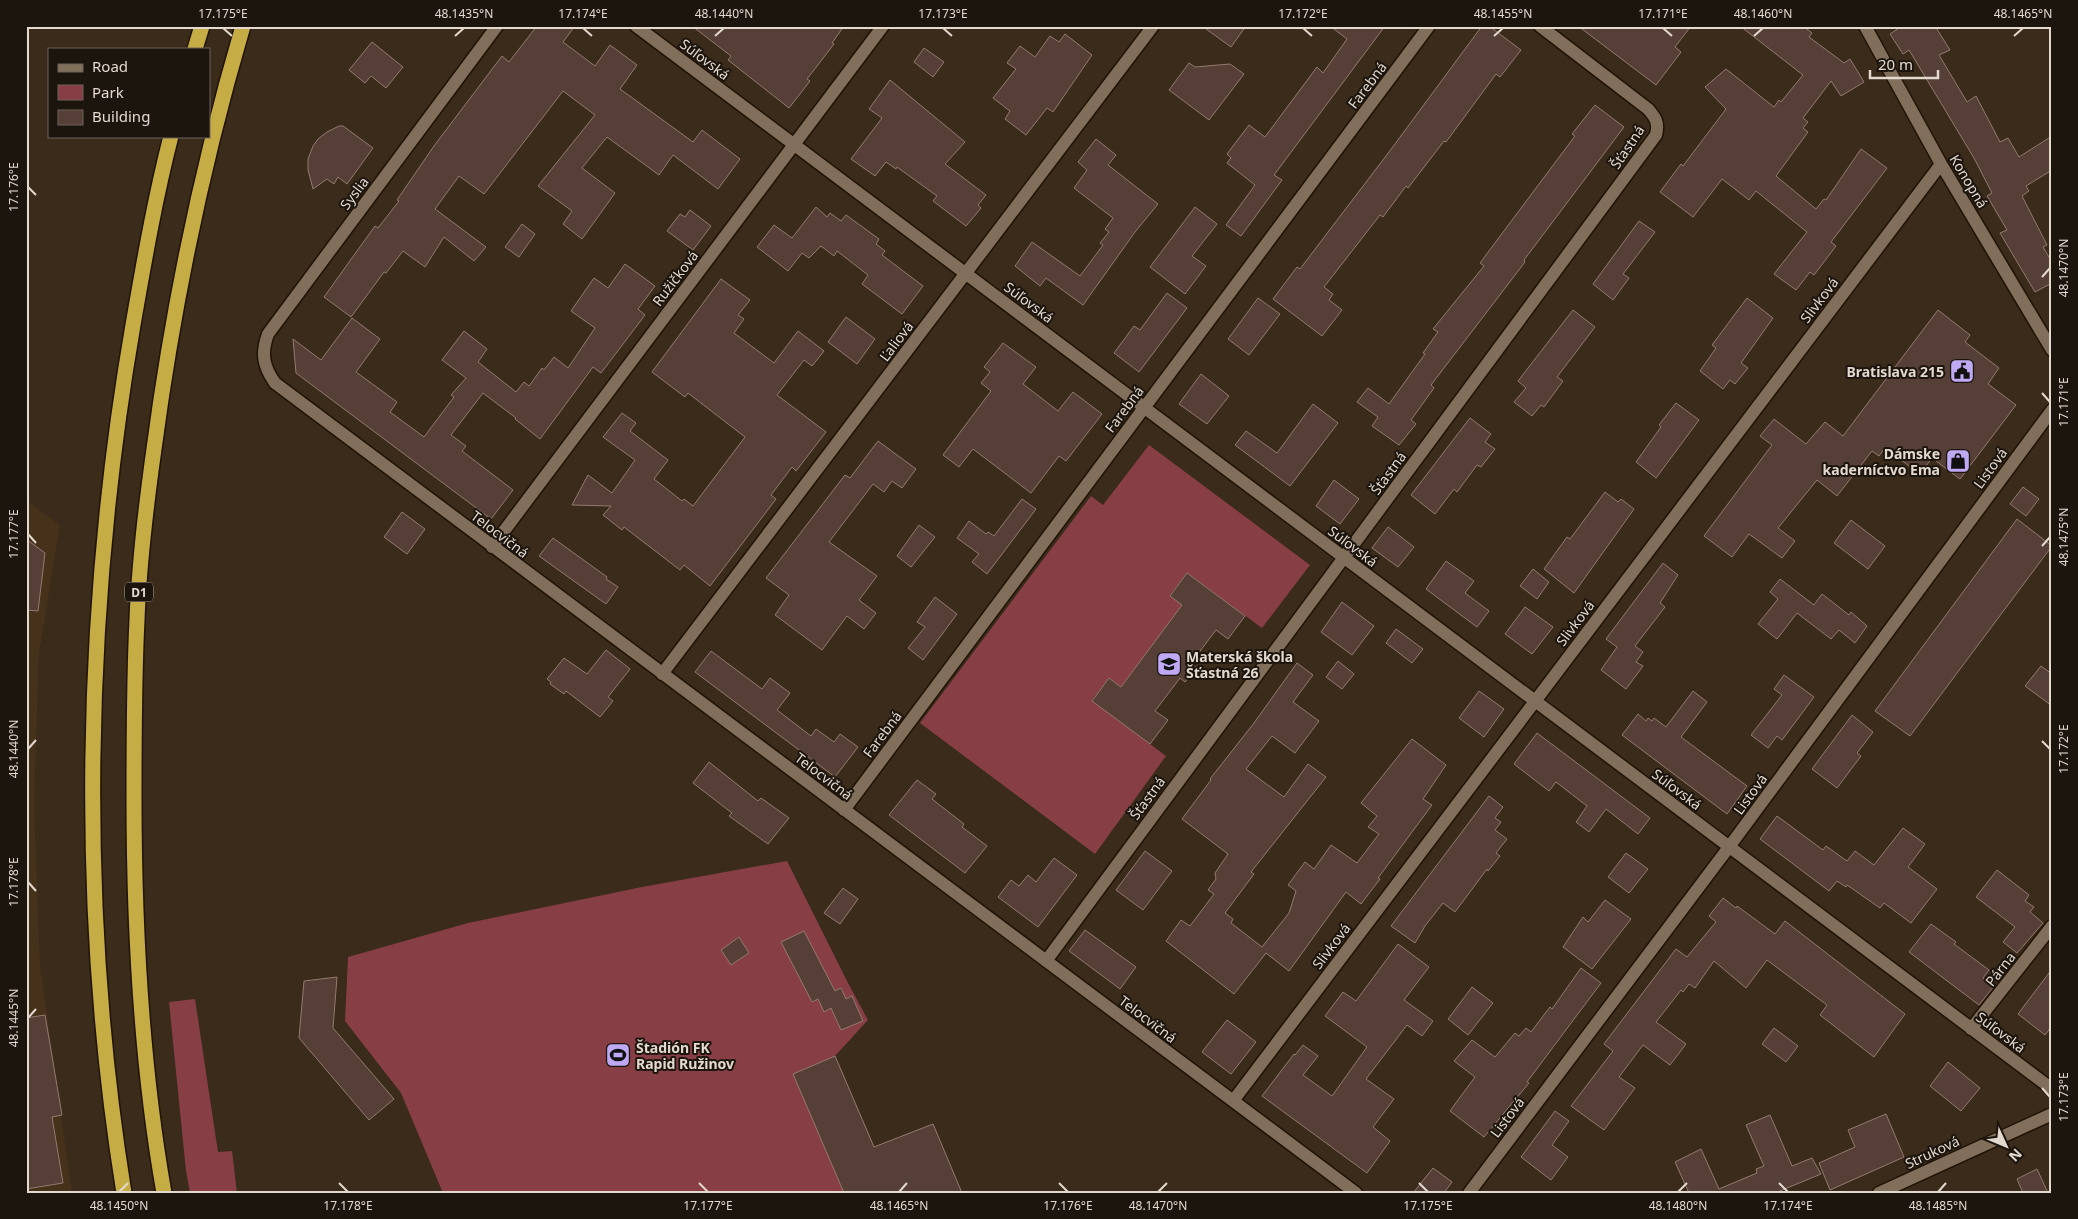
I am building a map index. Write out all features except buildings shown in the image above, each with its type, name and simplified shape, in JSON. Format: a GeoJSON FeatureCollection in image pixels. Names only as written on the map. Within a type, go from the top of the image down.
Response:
{"type":"FeatureCollection","features":[{"type":"Feature","properties":{"kind":"highway"},"geometry":{"type":"LineString","coordinates":[[195,48],[202,26]]}},
{"type":"Feature","properties":{"kind":"highway","name":"D1"},"geometry":{"type":"LineString","coordinates":[[164,1193],[142,1024],[134,888],[134,740],[137,618],[147,503],[178,290],[224,88],[243,26]]}},
{"type":"Feature","properties":{"kind":"highway"},"geometry":{"type":"LineString","coordinates":[[124,1193],[103,1026],[94,878],[93,736],[98,615],[108,497],[121,393],[141,278],[170,138]]}},
{"type":"Feature","properties":{"kind":"street","name":"Syslia"},"geometry":{"type":"LineString","coordinates":[[275,383],[267,372],[263,358],[268,334],[496,26]]}},
{"type":"Feature","properties":{"kind":"street","name":"Súľovská"},"geometry":{"type":"LineString","coordinates":[[636,26],[2052,1089]]}},
{"type":"Feature","properties":{"kind":"street","name":"Ružičková"},"geometry":{"type":"LineString","coordinates":[[492,547],[883,26]]}},
{"type":"Feature","properties":{"kind":"street","name":"Ľaliová"},"geometry":{"type":"LineString","coordinates":[[662,674],[1153,26]]}},
{"type":"Feature","properties":{"kind":"street","name":"Farebná"},"geometry":{"type":"LineString","coordinates":[[844,810],[1429,26]]}},
{"type":"Feature","properties":{"kind":"street","name":"Šťastná"},"geometry":{"type":"LineString","coordinates":[[1046,961],[1656,135],[1658,125],[1655,116],[1648,109],[1540,26]]}},
{"type":"Feature","properties":{"kind":"street","name":"Konopná"},"geometry":{"type":"LineString","coordinates":[[1864,26],[1941,164],[2052,350]]}},
{"type":"Feature","properties":{"kind":"street","name":"Slivková"},"geometry":{"type":"LineString","coordinates":[[1233,1101],[1941,164]]}},
{"type":"Feature","properties":{"kind":"street","name":"Telocvičná"},"geometry":{"type":"LineString","coordinates":[[275,383],[1356,1193]]}},
{"type":"Feature","properties":{"kind":"street","name":"Listová"},"geometry":{"type":"LineString","coordinates":[[1469,1193],[1729,847],[2052,410]]}},
{"type":"Feature","properties":{"kind":"street","name":"Párna"},"geometry":{"type":"LineString","coordinates":[[1972,1029],[2052,926]]}},
{"type":"Feature","properties":{"kind":"street","name":"Struková"},"geometry":{"type":"LineString","coordinates":[[1878,1193],[2052,1114]]}},
{"type":"Feature","properties":{"kind":"shaded area"},"geometry":{"type":"Polygon","coordinates":[[[26,500],[60,525],[39,654],[34,802],[40,965],[72,1193],[26,1193],[26,500]]]}},
{"type":"Feature","properties":{"kind":"green space"},"geometry":{"type":"Polygon","coordinates":[[[1149,445],[1310,565],[1262,628],[1187,573],[1170,595],[1182,605],[1121,687],[1109,678],[1092,700],[1166,756],[1095,854],[920,723],[1091,496],[1103,505],[1149,445]]]}},
{"type":"Feature","properties":{"kind":"green space"},"geometry":{"type":"Polygon","coordinates":[[[787,861],[868,1020],[835,1056],[894,1193],[443,1193],[401,1093],[345,1021],[348,957],[468,923],[642,887],[787,861]]]}},
{"type":"Feature","properties":{"kind":"green space"},"geometry":{"type":"Polygon","coordinates":[[[195,999],[218,1152],[232,1151],[237,1193],[190,1193],[186,1171],[169,1002],[195,999]]]}},
{"type":"Feature","properties":{"kind":"place","name":"Bratislava 215"},"geometry":{"type":"Point","coordinates":[1962,371]}},
{"type":"Feature","properties":{"kind":"place","name":"Dámske kaderníctvo Ema"},"geometry":{"type":"Point","coordinates":[1958,461]}},
{"type":"Feature","properties":{"kind":"place","name":"Materská škola Šťastná 26"},"geometry":{"type":"Point","coordinates":[1169,664]}},
{"type":"Feature","properties":{"kind":"place","name":"Štadión FK Rapid Ružinov"},"geometry":{"type":"Point","coordinates":[618,1055]}}]}
